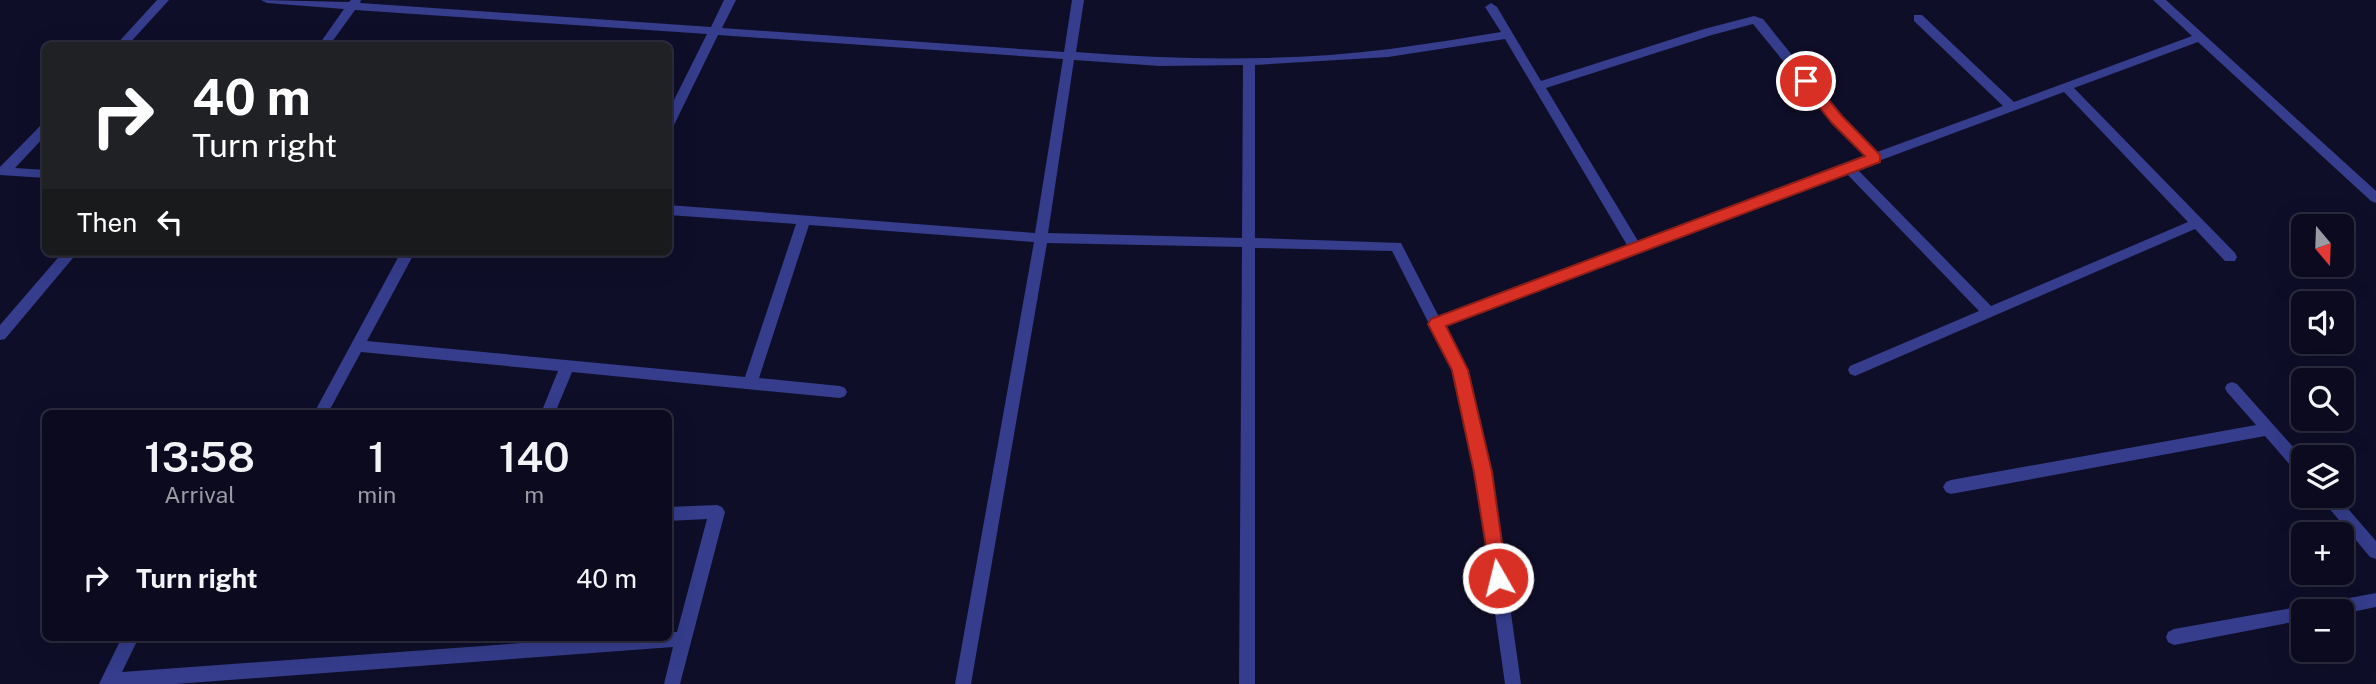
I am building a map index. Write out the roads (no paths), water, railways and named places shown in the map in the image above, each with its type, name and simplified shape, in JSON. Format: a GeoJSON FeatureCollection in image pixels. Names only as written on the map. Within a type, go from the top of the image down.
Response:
{"type":"FeatureCollection","features":[{"type":"Feature","properties":{"kind":"street"},"geometry":{"type":"LineString","coordinates":[[124,42],[163,0]]}},
{"type":"Feature","properties":{"kind":"street"},"geometry":{"type":"LineString","coordinates":[[267,0],[354,3],[1160,62],[1249,61],[1388,53],[1508,36]]}},
{"type":"Feature","properties":{"kind":"street"},"geometry":{"type":"LineString","coordinates":[[672,117],[730,0]]}},
{"type":"Feature","properties":{"kind":"street"},"geometry":{"type":"LineString","coordinates":[[963,684],[1041,237],[1078,0]]}},
{"type":"Feature","properties":{"kind":"street"},"geometry":{"type":"LineString","coordinates":[[2159,0],[2376,198]]}},
{"type":"Feature","properties":{"kind":"street"},"geometry":{"type":"LineString","coordinates":[[326,42],[354,3]]}},
{"type":"Feature","properties":{"kind":"street"},"geometry":{"type":"LineString","coordinates":[[1491,7],[1635,247]]}},
{"type":"Feature","properties":{"kind":"street"},"geometry":{"type":"LineString","coordinates":[[1918,18],[2012,107]]}},
{"type":"Feature","properties":{"kind":"street"},"geometry":{"type":"LineString","coordinates":[[1539,86],[1754,20],[1759,22],[1837,120],[1875,158]]}},
{"type":"Feature","properties":{"kind":"street"},"geometry":{"type":"LineString","coordinates":[[1436,324],[1635,247],[2200,37]]}},
{"type":"Feature","properties":{"kind":"street"},"geometry":{"type":"LineString","coordinates":[[1247,684],[1249,61]]}},
{"type":"Feature","properties":{"kind":"street"},"geometry":{"type":"LineString","coordinates":[[2066,87],[2230,257]]}},
{"type":"Feature","properties":{"kind":"street"},"geometry":{"type":"LineString","coordinates":[[2,172],[42,131]]}},
{"type":"Feature","properties":{"kind":"street"},"geometry":{"type":"LineString","coordinates":[[1849,168],[1989,313]]}},
{"type":"Feature","properties":{"kind":"street"},"geometry":{"type":"LineString","coordinates":[[2,172],[42,174]]}},
{"type":"Feature","properties":{"kind":"street"},"geometry":{"type":"LineString","coordinates":[[672,210],[1041,237],[1396,246],[1460,370],[1483,472],[1513,684]]}},
{"type":"Feature","properties":{"kind":"street"},"geometry":{"type":"LineString","coordinates":[[750,383],[804,220]]}},
{"type":"Feature","properties":{"kind":"street"},"geometry":{"type":"LineString","coordinates":[[1854,370],[2197,223]]}},
{"type":"Feature","properties":{"kind":"street"},"geometry":{"type":"LineString","coordinates":[[0,335],[68,256]]}},
{"type":"Feature","properties":{"kind":"street"},"geometry":{"type":"LineString","coordinates":[[323,410],[406,256]]}},
{"type":"Feature","properties":{"kind":"street"},"geometry":{"type":"LineString","coordinates":[[358,346],[840,392]]}},
{"type":"Feature","properties":{"kind":"street"},"geometry":{"type":"LineString","coordinates":[[549,410],[567,366]]}},
{"type":"Feature","properties":{"kind":"street"},"geometry":{"type":"LineString","coordinates":[[2232,388],[2291,455]]}},
{"type":"Feature","properties":{"kind":"street"},"geometry":{"type":"LineString","coordinates":[[1951,487],[2268,429]]}},
{"type":"Feature","properties":{"kind":"street"},"geometry":{"type":"LineString","coordinates":[[2337,508],[2376,552]]}},
{"type":"Feature","properties":{"kind":"street"},"geometry":{"type":"LineString","coordinates":[[672,514],[717,512],[672,684]]}},
{"type":"Feature","properties":{"kind":"street"},"geometry":{"type":"LineString","coordinates":[[2354,604],[2376,600]]}},
{"type":"Feature","properties":{"kind":"street"},"geometry":{"type":"LineString","coordinates":[[2174,637],[2291,615]]}},
{"type":"Feature","properties":{"kind":"street"},"geometry":{"type":"LineString","coordinates":[[672,640],[684,639]]}},
{"type":"Feature","properties":{"kind":"street"},"geometry":{"type":"LineString","coordinates":[[108,682],[129,641]]}},
{"type":"Feature","properties":{"kind":"street"},"geometry":{"type":"LineString","coordinates":[[108,682],[657,641]]}}]}
